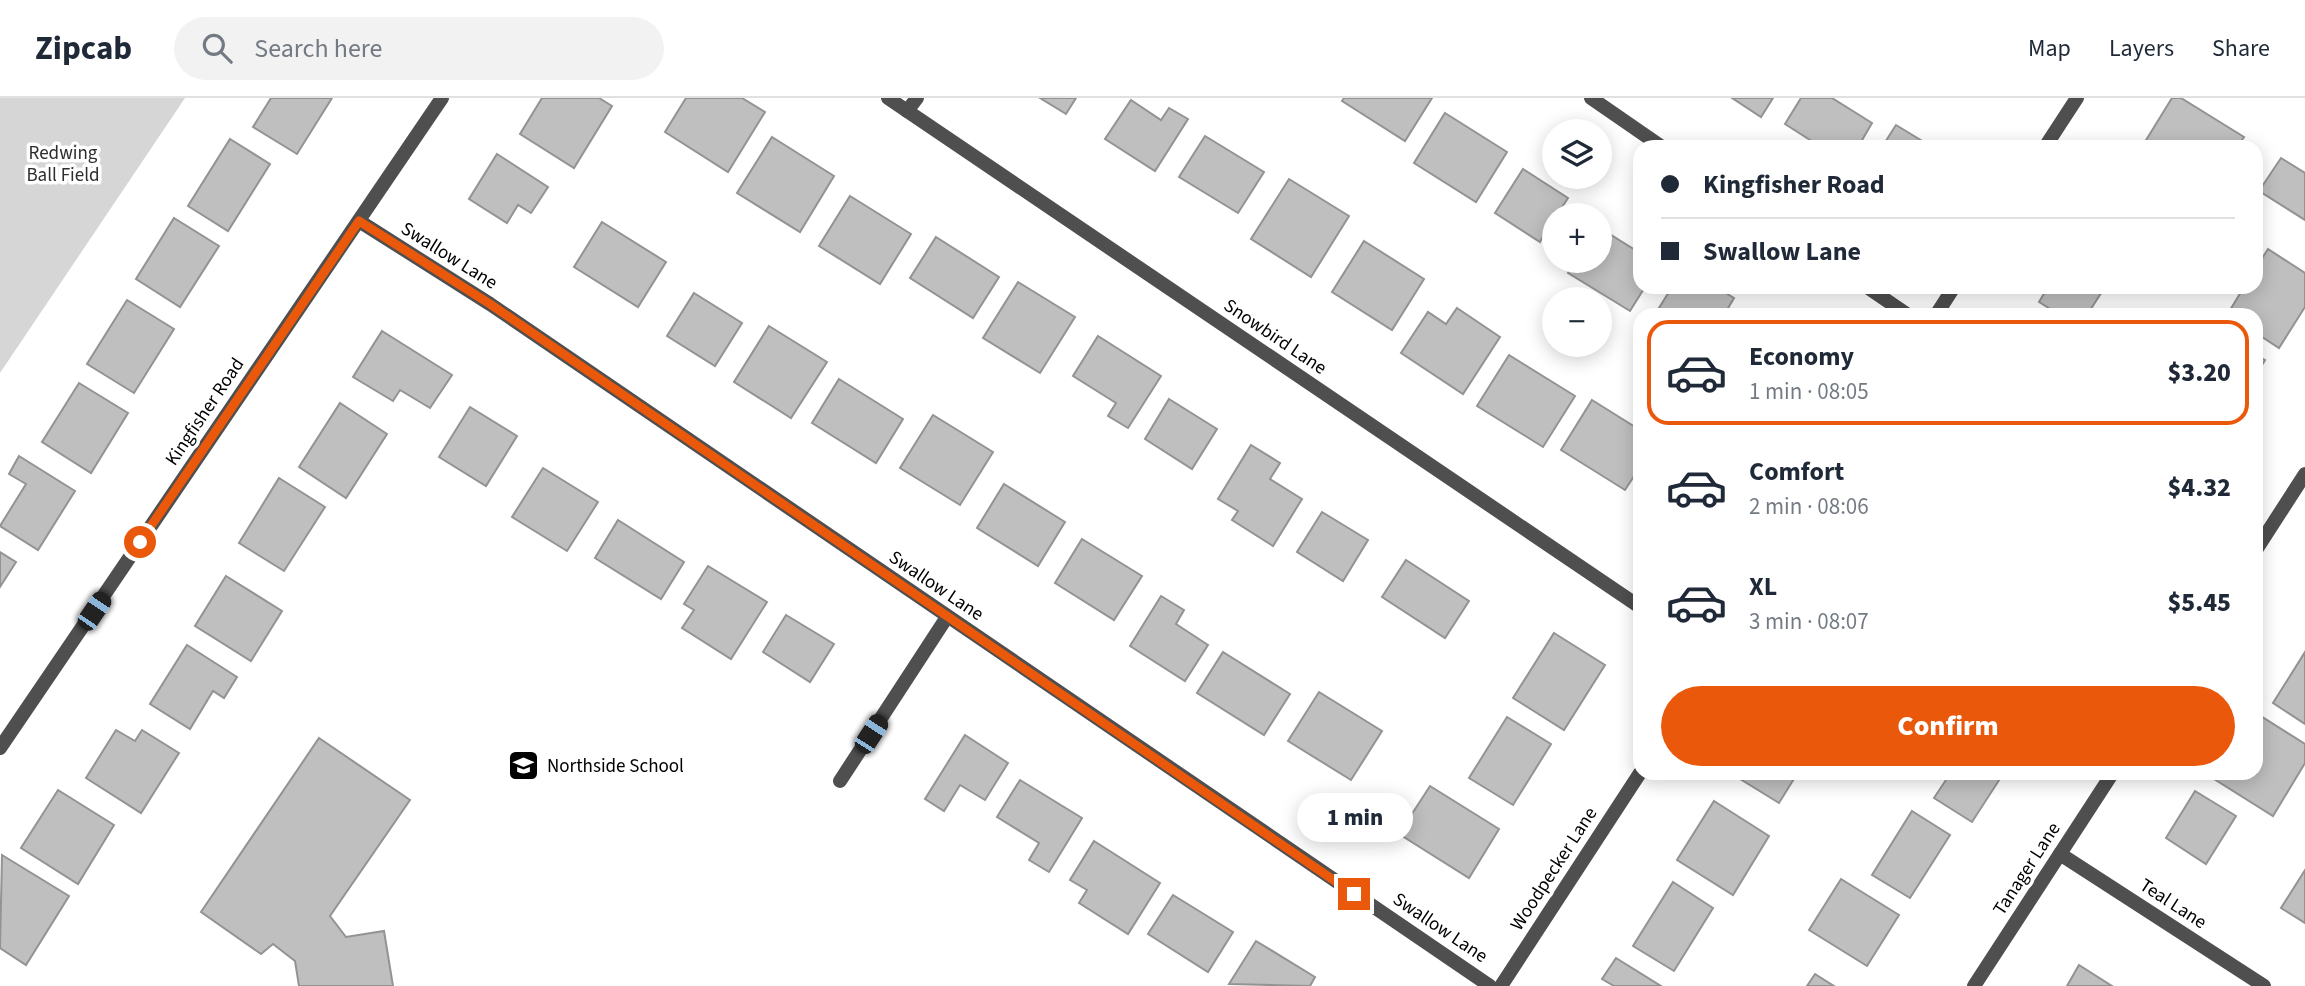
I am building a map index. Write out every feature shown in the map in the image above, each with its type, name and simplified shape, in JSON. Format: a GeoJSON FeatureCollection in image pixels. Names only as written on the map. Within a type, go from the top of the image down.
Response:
{"type":"FeatureCollection","features":[{"type":"Feature","properties":{"kind":"street","name":"Kingfisher Road"},"geometry":{"type":"LineString","coordinates":[[0,748],[442,98]]}},
{"type":"Feature","properties":{"kind":"street","name":"Snowbird Lane"},"geometry":{"type":"LineString","coordinates":[[888,98],[1633,602]]}},
{"type":"Feature","properties":{"kind":"street"},"geometry":{"type":"LineString","coordinates":[[908,111],[917,98]]}},
{"type":"Feature","properties":{"kind":"street"},"geometry":{"type":"LineString","coordinates":[[1591,98],[1652,140]]}},
{"type":"Feature","properties":{"kind":"street"},"geometry":{"type":"LineString","coordinates":[[2050,140],[2077,98]]}},
{"type":"Feature","properties":{"kind":"street","name":"Swallow Lane"},"geometry":{"type":"LineString","coordinates":[[359,221],[501,312],[1490,986]]}},
{"type":"Feature","properties":{"kind":"street"},"geometry":{"type":"LineString","coordinates":[[1877,294],[1898,308]]}},
{"type":"Feature","properties":{"kind":"street"},"geometry":{"type":"LineString","coordinates":[[2263,539],[2305,474]]}},
{"type":"Feature","properties":{"kind":"street"},"geometry":{"type":"LineString","coordinates":[[840,781],[947,617]]}},
{"type":"Feature","properties":{"kind":"street","name":"Woodpecker Lane"},"geometry":{"type":"LineString","coordinates":[[1502,986],[1635,780]]}},
{"type":"Feature","properties":{"kind":"street","name":"Tanager Lane"},"geometry":{"type":"LineString","coordinates":[[1974,986],[2108,780]]}},
{"type":"Feature","properties":{"kind":"street","name":"Teal Lane"},"geometry":{"type":"LineString","coordinates":[[2060,854],[2264,986]]}},
{"type":"Feature","properties":{"kind":"green space","name":"Redwing Ball Field"},"geometry":{"type":"Polygon","coordinates":[[[0,98],[185,98],[0,373],[0,98]]]}},
{"type":"Feature","properties":{"kind":"building"},"geometry":{"type":"Polygon","coordinates":[[[271,98],[332,98],[297,154],[253,127],[271,98]]]}},
{"type":"Feature","properties":{"kind":"building"},"geometry":{"type":"Polygon","coordinates":[[[542,98],[599,98],[612,106],[574,168],[520,134],[542,98]]]}},
{"type":"Feature","properties":{"kind":"building"},"geometry":{"type":"Polygon","coordinates":[[[686,98],[742,98],[765,112],[728,172],[665,132],[686,98]]]}},
{"type":"Feature","properties":{"kind":"building"},"geometry":{"type":"Polygon","coordinates":[[[1040,98],[1076,98],[1066,114],[1040,98]]]}},
{"type":"Feature","properties":{"kind":"building"},"geometry":{"type":"Polygon","coordinates":[[[1344,98],[1432,98],[1405,141],[1342,101],[1344,98]]]}},
{"type":"Feature","properties":{"kind":"building"},"geometry":{"type":"Polygon","coordinates":[[[1732,98],[1773,98],[1761,117],[1732,98]]]}},
{"type":"Feature","properties":{"kind":"building"},"geometry":{"type":"Polygon","coordinates":[[[1801,98],[1832,98],[1872,123],[1862,140],[1810,140],[1785,124],[1801,98]]]}},
{"type":"Feature","properties":{"kind":"building"},"geometry":{"type":"Polygon","coordinates":[[[2172,98],[2181,98],[2244,137],[2242,140],[2146,140],[2172,98]]]}},
{"type":"Feature","properties":{"kind":"building"},"geometry":{"type":"Polygon","coordinates":[[[1131,100],[1161,120],[1169,108],[1188,119],[1155,171],[1105,139],[1131,100]]]}},
{"type":"Feature","properties":{"kind":"building"},"geometry":{"type":"Polygon","coordinates":[[[1445,113],[1507,152],[1476,202],[1414,163],[1445,113]]]}},
{"type":"Feature","properties":{"kind":"building"},"geometry":{"type":"Polygon","coordinates":[[[1896,125],[1921,140],[1886,140],[1896,125]]]}},
{"type":"Feature","properties":{"kind":"building"},"geometry":{"type":"Polygon","coordinates":[[[1205,136],[1264,172],[1238,213],[1179,177],[1205,136]]]}},
{"type":"Feature","properties":{"kind":"building"},"geometry":{"type":"Polygon","coordinates":[[[772,137],[834,176],[800,232],[737,193],[772,137]]]}},
{"type":"Feature","properties":{"kind":"building"},"geometry":{"type":"Polygon","coordinates":[[[230,139],[270,164],[228,231],[188,206],[230,139]]]}},
{"type":"Feature","properties":{"kind":"building"},"geometry":{"type":"Polygon","coordinates":[[[497,154],[548,187],[531,213],[518,205],[507,223],[469,199],[497,154]]]}},
{"type":"Feature","properties":{"kind":"building"},"geometry":{"type":"Polygon","coordinates":[[[2281,158],[2305,173],[2305,220],[2263,194],[2263,185],[2281,158]]]}},
{"type":"Feature","properties":{"kind":"building"},"geometry":{"type":"Polygon","coordinates":[[[1523,169],[1542,181],[1542,189],[1554,189],[1568,198],[1565,203],[1542,203],[1540,242],[1495,213],[1523,169]]]}},
{"type":"Feature","properties":{"kind":"building"},"geometry":{"type":"Polygon","coordinates":[[[1289,179],[1349,216],[1311,277],[1251,239],[1289,179]]]}},
{"type":"Feature","properties":{"kind":"building"},"geometry":{"type":"Polygon","coordinates":[[[850,196],[911,234],[880,284],[819,246],[850,196]]]}},
{"type":"Feature","properties":{"kind":"building"},"geometry":{"type":"Polygon","coordinates":[[[174,218],[219,246],[180,307],[136,279],[174,218]]]}},
{"type":"Feature","properties":{"kind":"building"},"geometry":{"type":"Polygon","coordinates":[[[602,222],[666,262],[638,307],[574,267],[602,222]]]}},
{"type":"Feature","properties":{"kind":"building"},"geometry":{"type":"Polygon","coordinates":[[[1612,236],[1633,249],[1633,294],[1641,294],[1630,311],[1612,300],[1612,287],[1591,287],[1568,273],[1612,273],[1612,236]]]}},
{"type":"Feature","properties":{"kind":"building"},"geometry":{"type":"Polygon","coordinates":[[[936,237],[999,277],[973,318],[910,278],[936,237]]]}},
{"type":"Feature","properties":{"kind":"building"},"geometry":{"type":"Polygon","coordinates":[[[1364,241],[1424,279],[1392,330],[1332,292],[1364,241]]]}},
{"type":"Feature","properties":{"kind":"building"},"geometry":{"type":"Polygon","coordinates":[[[2268,249],[2305,273],[2305,307],[2279,348],[2263,338],[2263,308],[2231,308],[2240,294],[2263,294],[2263,257],[2268,249]]]}},
{"type":"Feature","properties":{"kind":"building"},"geometry":{"type":"Polygon","coordinates":[[[1018,282],[1075,317],[1040,373],[983,338],[1018,282]]]}},
{"type":"Feature","properties":{"kind":"building"},"geometry":{"type":"Polygon","coordinates":[[[694,293],[742,323],[715,366],[667,336],[694,293]]]}},
{"type":"Feature","properties":{"kind":"building"},"geometry":{"type":"Polygon","coordinates":[[[1668,294],[1727,294],[1734,298],[1728,308],[1659,308],[1668,294]]]}},
{"type":"Feature","properties":{"kind":"building"},"geometry":{"type":"Polygon","coordinates":[[[2044,294],[2100,294],[2092,308],[2049,308],[2039,302],[2044,294]]]}},
{"type":"Feature","properties":{"kind":"building"},"geometry":{"type":"Polygon","coordinates":[[[127,300],[174,329],[134,393],[87,364],[127,300]]]}},
{"type":"Feature","properties":{"kind":"building"},"geometry":{"type":"Polygon","coordinates":[[[1457,308],[1500,337],[1463,394],[1401,353],[1428,312],[1446,324],[1457,308]]]}},
{"type":"Feature","properties":{"kind":"building"},"geometry":{"type":"Polygon","coordinates":[[[769,326],[827,362],[791,418],[734,382],[769,326]]]}},
{"type":"Feature","properties":{"kind":"building"},"geometry":{"type":"Polygon","coordinates":[[[382,331],[452,375],[430,408],[400,390],[393,401],[353,377],[382,331]]]}},
{"type":"Feature","properties":{"kind":"building"},"geometry":{"type":"Polygon","coordinates":[[[1098,336],[1161,376],[1128,428],[1108,416],[1116,403],[1073,376],[1098,336]]]}},
{"type":"Feature","properties":{"kind":"building"},"geometry":{"type":"Polygon","coordinates":[[[1509,355],[1575,396],[1543,447],[1477,406],[1509,355]]]}},
{"type":"Feature","properties":{"kind":"building"},"geometry":{"type":"Polygon","coordinates":[[[839,379],[903,419],[876,463],[812,423],[839,379]]]}},
{"type":"Feature","properties":{"kind":"building"},"geometry":{"type":"Polygon","coordinates":[[[79,383],[128,413],[91,473],[42,442],[79,383]]]}},
{"type":"Feature","properties":{"kind":"building"},"geometry":{"type":"Polygon","coordinates":[[[1169,399],[1217,429],[1192,469],[1145,439],[1169,399]]]}},
{"type":"Feature","properties":{"kind":"building"},"geometry":{"type":"Polygon","coordinates":[[[1592,400],[1633,426],[1633,478],[1625,490],[1561,450],[1592,400]]]}},
{"type":"Feature","properties":{"kind":"building"},"geometry":{"type":"Polygon","coordinates":[[[340,403],[387,434],[346,498],[299,467],[340,403]]]}},
{"type":"Feature","properties":{"kind":"building"},"geometry":{"type":"Polygon","coordinates":[[[470,407],[517,436],[486,486],[439,457],[470,407]]]}},
{"type":"Feature","properties":{"kind":"building"},"geometry":{"type":"Polygon","coordinates":[[[933,415],[993,452],[960,505],[900,468],[933,415]]]}},
{"type":"Feature","properties":{"kind":"building"},"geometry":{"type":"Polygon","coordinates":[[[1251,445],[1280,463],[1270,479],[1302,499],[1273,546],[1232,520],[1238,511],[1218,499],[1251,445]]]}},
{"type":"Feature","properties":{"kind":"building"},"geometry":{"type":"Polygon","coordinates":[[[19,456],[75,491],[38,550],[0,526],[26,484],[9,474],[19,456]]]}},
{"type":"Feature","properties":{"kind":"building"},"geometry":{"type":"Polygon","coordinates":[[[543,468],[598,502],[567,551],[512,517],[543,468]]]}},
{"type":"Feature","properties":{"kind":"building"},"geometry":{"type":"Polygon","coordinates":[[[279,478],[325,507],[284,571],[239,543],[279,478]]]}},
{"type":"Feature","properties":{"kind":"building"},"geometry":{"type":"Polygon","coordinates":[[[1004,484],[1065,522],[1038,566],[977,528],[1004,484]]]}},
{"type":"Feature","properties":{"kind":"building"},"geometry":{"type":"Polygon","coordinates":[[[1322,512],[1368,540],[1343,581],[1297,552],[1322,512]]]}},
{"type":"Feature","properties":{"kind":"building"},"geometry":{"type":"Polygon","coordinates":[[[618,520],[684,562],[661,599],[595,558],[618,520]]]}},
{"type":"Feature","properties":{"kind":"building"},"geometry":{"type":"Polygon","coordinates":[[[1082,539],[1142,576],[1114,620],[1055,583],[1082,539]]]}},
{"type":"Feature","properties":{"kind":"building"},"geometry":{"type":"Polygon","coordinates":[[[0,552],[16,562],[0,587],[0,552]]]}},
{"type":"Feature","properties":{"kind":"building"},"geometry":{"type":"Polygon","coordinates":[[[1406,560],[1469,601],[1445,638],[1382,597],[1406,560]]]}},
{"type":"Feature","properties":{"kind":"building"},"geometry":{"type":"Polygon","coordinates":[[[708,566],[767,602],[731,659],[682,628],[694,610],[684,604],[708,566]]]}},
{"type":"Feature","properties":{"kind":"building"},"geometry":{"type":"Polygon","coordinates":[[[226,576],[282,611],[251,661],[195,626],[226,576]]]}},
{"type":"Feature","properties":{"kind":"building"},"geometry":{"type":"Polygon","coordinates":[[[1161,596],[1184,610],[1176,624],[1208,645],[1185,681],[1130,646],[1161,596]]]}},
{"type":"Feature","properties":{"kind":"building"},"geometry":{"type":"Polygon","coordinates":[[[786,615],[834,644],[810,682],[763,652],[786,615]]]}},
{"type":"Feature","properties":{"kind":"building"},"geometry":{"type":"Polygon","coordinates":[[[1554,633],[1605,665],[1564,730],[1513,698],[1554,633]]]}},
{"type":"Feature","properties":{"kind":"building"},"geometry":{"type":"Polygon","coordinates":[[[187,645],[237,677],[224,698],[213,691],[190,729],[150,704],[187,645]]]}},
{"type":"Feature","properties":{"kind":"building"},"geometry":{"type":"Polygon","coordinates":[[[1223,652],[1290,694],[1264,735],[1197,693],[1223,652]]]}},
{"type":"Feature","properties":{"kind":"building"},"geometry":{"type":"Polygon","coordinates":[[[2305,652],[2305,724],[2273,703],[2305,652]]]}},
{"type":"Feature","properties":{"kind":"building"},"geometry":{"type":"Polygon","coordinates":[[[1319,692],[1382,731],[1351,780],[1288,741],[1319,692]]]}},
{"type":"Feature","properties":{"kind":"building"},"geometry":{"type":"Polygon","coordinates":[[[1507,717],[1551,744],[1513,805],[1469,778],[1507,717]]]}},
{"type":"Feature","properties":{"kind":"building"},"geometry":{"type":"Polygon","coordinates":[[[2263,717],[2305,744],[2305,763],[2273,816],[2216,780],[2263,780],[2263,717]]]}},
{"type":"Feature","properties":{"kind":"building"},"geometry":{"type":"Polygon","coordinates":[[[116,730],[135,741],[142,730],[179,753],[141,813],[86,778],[116,730]]]}},
{"type":"Feature","properties":{"kind":"building"},"geometry":{"type":"Polygon","coordinates":[[[965,735],[1008,763],[985,800],[960,785],[944,811],[925,799],[965,735]]]}},
{"type":"Feature","properties":{"kind":"building"},"geometry":{"type":"Polygon","coordinates":[[[319,738],[410,800],[330,916],[346,937],[384,931],[393,986],[299,986],[295,961],[273,944],[261,954],[201,912],[319,738]]]}},
{"type":"Feature","properties":{"kind":"building"},"geometry":{"type":"Polygon","coordinates":[[[1020,780],[1082,818],[1049,872],[1029,860],[1039,843],[997,817],[1020,780]]]}},
{"type":"Feature","properties":{"kind":"building"},"geometry":{"type":"Polygon","coordinates":[[[1742,780],[1793,780],[1779,803],[1742,780]]]}},
{"type":"Feature","properties":{"kind":"building"},"geometry":{"type":"Polygon","coordinates":[[[1946,780],[1999,780],[1972,822],[1934,798],[1946,780]]]}},
{"type":"Feature","properties":{"kind":"building"},"geometry":{"type":"Polygon","coordinates":[[[1430,786],[1499,829],[1469,878],[1399,834],[1430,786]]]}},
{"type":"Feature","properties":{"kind":"building"},"geometry":{"type":"Polygon","coordinates":[[[58,790],[114,825],[78,884],[21,848],[58,790]]]}},
{"type":"Feature","properties":{"kind":"building"},"geometry":{"type":"Polygon","coordinates":[[[2195,791],[2236,816],[2206,864],[2166,838],[2195,791]]]}},
{"type":"Feature","properties":{"kind":"building"},"geometry":{"type":"Polygon","coordinates":[[[1714,801],[1769,836],[1733,895],[1677,860],[1714,801]]]}},
{"type":"Feature","properties":{"kind":"building"},"geometry":{"type":"Polygon","coordinates":[[[1912,811],[1950,835],[1910,898],[1872,875],[1912,811]]]}},
{"type":"Feature","properties":{"kind":"building"},"geometry":{"type":"Polygon","coordinates":[[[1094,841],[1160,883],[1128,934],[1079,903],[1087,890],[1070,880],[1094,841]]]}},
{"type":"Feature","properties":{"kind":"building"},"geometry":{"type":"Polygon","coordinates":[[[2,855],[69,896],[26,965],[0,948],[2,855]]]}},
{"type":"Feature","properties":{"kind":"building"},"geometry":{"type":"Polygon","coordinates":[[[2305,870],[2305,923],[2281,908],[2305,870]]]}},
{"type":"Feature","properties":{"kind":"building"},"geometry":{"type":"Polygon","coordinates":[[[1841,879],[1899,915],[1867,966],[1809,930],[1841,879]]]}},
{"type":"Feature","properties":{"kind":"building"},"geometry":{"type":"Polygon","coordinates":[[[1673,882],[1713,908],[1674,971],[1633,946],[1673,882]]]}},
{"type":"Feature","properties":{"kind":"building"},"geometry":{"type":"Polygon","coordinates":[[[1173,895],[1233,932],[1208,972],[1148,934],[1173,895]]]}},
{"type":"Feature","properties":{"kind":"building"},"geometry":{"type":"Polygon","coordinates":[[[1256,941],[1315,977],[1310,986],[1229,984],[1256,941]]]}},
{"type":"Feature","properties":{"kind":"building"},"geometry":{"type":"Polygon","coordinates":[[[1616,958],[1661,986],[1614,986],[1602,979],[1616,958]]]}},
{"type":"Feature","properties":{"kind":"building"},"geometry":{"type":"Polygon","coordinates":[[[2079,965],[2112,986],[2067,986],[2079,965]]]}},
{"type":"Feature","properties":{"kind":"building"},"geometry":{"type":"Polygon","coordinates":[[[1815,974],[1834,986],[1807,986],[1815,974]]]}},
{"type":"Feature","properties":{"kind":"place","name":"Northside School"},"geometry":{"type":"Point","coordinates":[524,766]}},
{"type":"Feature","properties":{"kind":"route"},"geometry":{"type":"LineString","coordinates":[[140,542],[359,221],[490,304],[1354,894]]}}]}
